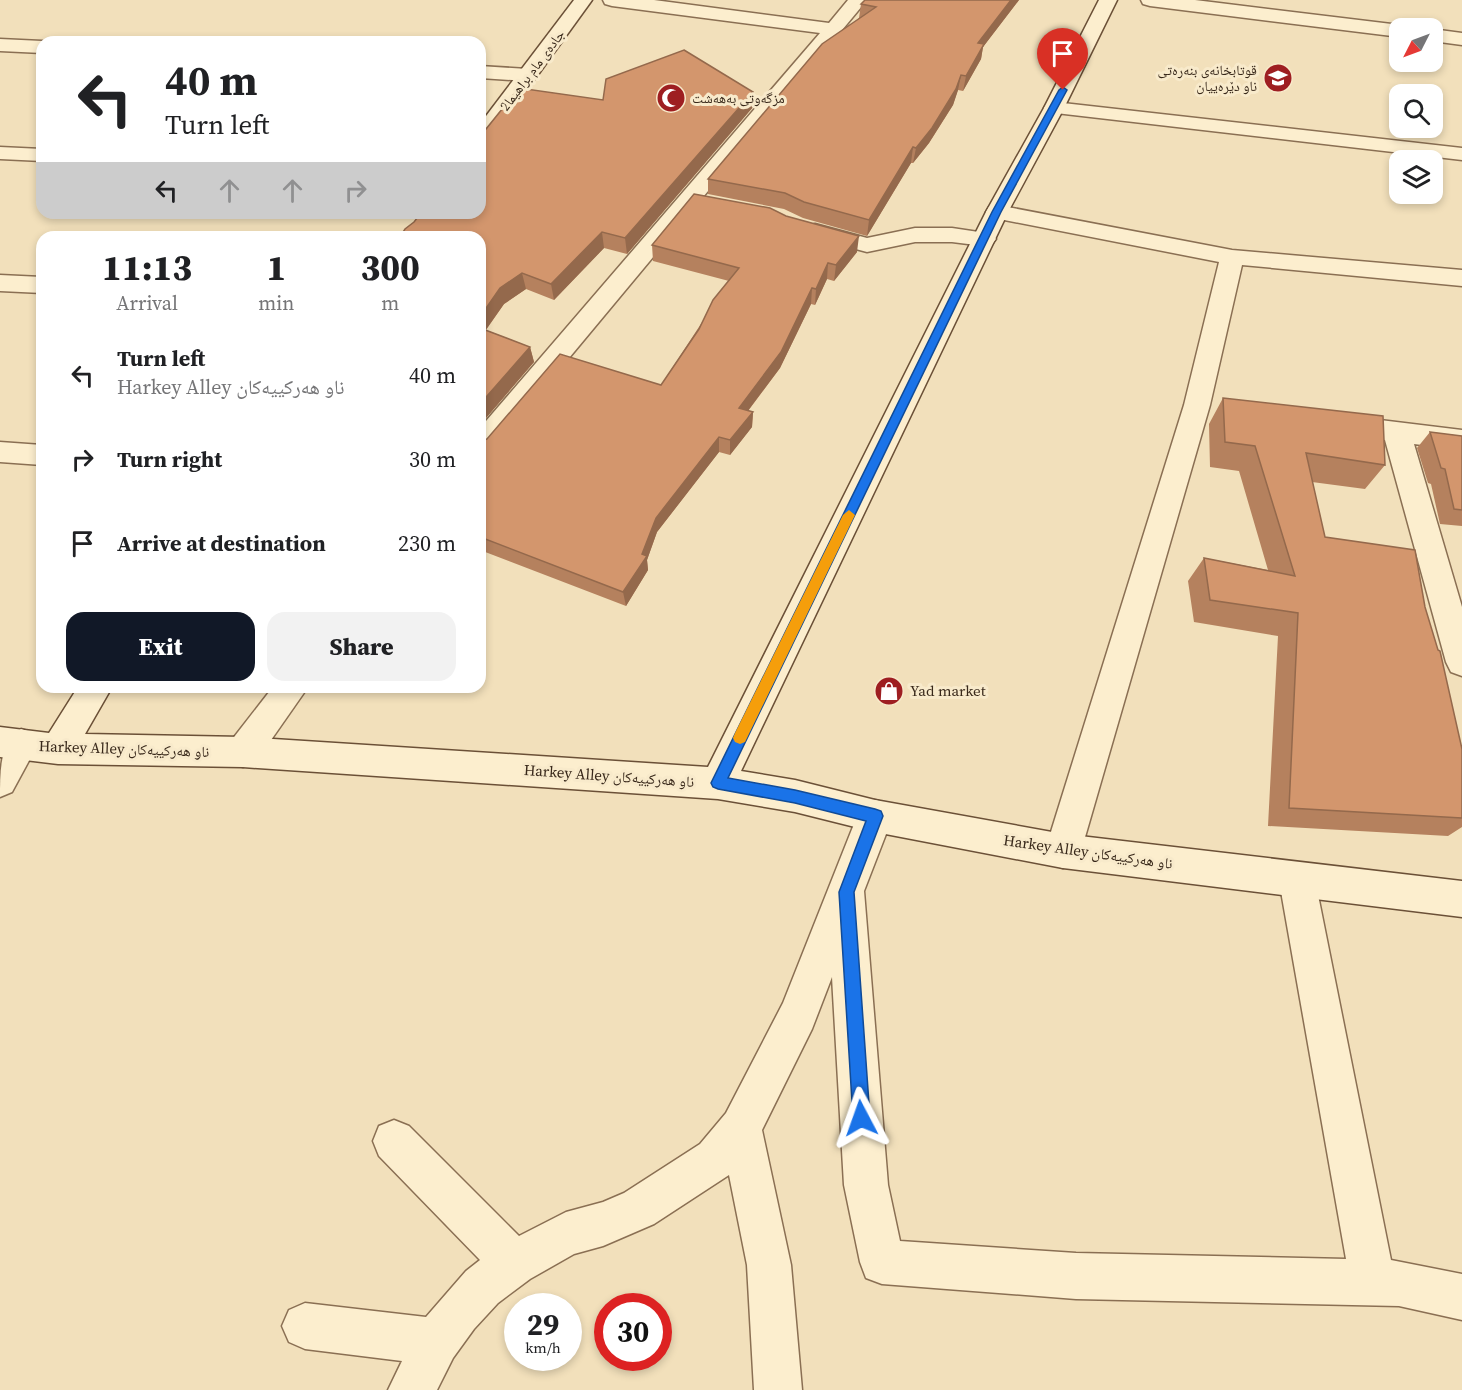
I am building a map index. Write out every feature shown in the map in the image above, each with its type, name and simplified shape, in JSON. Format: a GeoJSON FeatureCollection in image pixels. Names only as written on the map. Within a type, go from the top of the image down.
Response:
{"type":"FeatureCollection","features":[{"type":"Feature","properties":{"kind":"street","name":"جادەی مام براهیما2"},"geometry":{"type":"LineString","coordinates":[[486,131],[583,0]]}},
{"type":"Feature","properties":{"kind":"street"},"geometry":{"type":"LineString","coordinates":[[612,0],[834,29]]}},
{"type":"Feature","properties":{"kind":"street"},"geometry":{"type":"LineString","coordinates":[[486,439],[699,202],[858,0]]}},
{"type":"Feature","properties":{"kind":"street"},"geometry":{"type":"LineString","coordinates":[[718,783],[997,212],[1054,108],[1108,0]]}},
{"type":"Feature","properties":{"kind":"street"},"geometry":{"type":"LineString","coordinates":[[1150,0],[1389,30]]}},
{"type":"Feature","properties":{"kind":"street"},"geometry":{"type":"LineString","coordinates":[[1443,36],[1462,39]]}},
{"type":"Feature","properties":{"kind":"street"},"geometry":{"type":"LineString","coordinates":[[0,45],[36,47]]}},
{"type":"Feature","properties":{"kind":"street"},"geometry":{"type":"LineString","coordinates":[[486,72],[528,75]]}},
{"type":"Feature","properties":{"kind":"street"},"geometry":{"type":"LineString","coordinates":[[1054,108],[1462,153]]}},
{"type":"Feature","properties":{"kind":"street"},"geometry":{"type":"LineString","coordinates":[[0,153],[36,155]]}},
{"type":"Feature","properties":{"kind":"street"},"geometry":{"type":"LineString","coordinates":[[997,212],[1232,257],[1462,278]]}},
{"type":"Feature","properties":{"kind":"street"},"geometry":{"type":"LineString","coordinates":[[794,225],[867,245],[915,235],[952,235],[984,239]]}},
{"type":"Feature","properties":{"kind":"street"},"geometry":{"type":"LineString","coordinates":[[1063,851],[1209,407],[1232,257]]}},
{"type":"Feature","properties":{"kind":"street"},"geometry":{"type":"LineString","coordinates":[[0,283],[36,285]]}},
{"type":"Feature","properties":{"kind":"street"},"geometry":{"type":"LineString","coordinates":[[1315,422],[1397,434],[1462,440]]}},
{"type":"Feature","properties":{"kind":"street"},"geometry":{"type":"LineString","coordinates":[[1397,434],[1462,662]]}},
{"type":"Feature","properties":{"kind":"street"},"geometry":{"type":"LineString","coordinates":[[0,452],[36,455]]}},
{"type":"Feature","properties":{"kind":"street"},"geometry":{"type":"LineString","coordinates":[[58,749],[92,693]]}},
{"type":"Feature","properties":{"kind":"street"},"geometry":{"type":"LineString","coordinates":[[243,752],[287,693]]}},
{"type":"Feature","properties":{"kind":"street"},"geometry":{"type":"LineString","coordinates":[[0,781],[10,743]]}},
{"type":"Feature","properties":{"kind":"street","name":"Harkey Alley ناو هەركييەكان"},"geometry":{"type":"LineString","coordinates":[[10,743],[58,749],[243,752],[718,783],[795,796],[875,816],[1063,851],[1462,899]]}},
{"type":"Feature","properties":{"kind":"street"},"geometry":{"type":"LineString","coordinates":[[412,1390],[437,1342],[458,1313],[482,1287],[514,1263],[566,1234],[603,1224],[639,1209],[715,1159],[741,1128],[798,1015],[875,816]]}},
{"type":"Feature","properties":{"kind":"street"},"geometry":{"type":"LineString","coordinates":[[1297,880],[1373,1282]]}},
{"type":"Feature","properties":{"kind":"street"},"geometry":{"type":"LineString","coordinates":[[846,892],[866,1185],[882,1262],[1076,1276],[1399,1283],[1462,1297]]}},
{"type":"Feature","properties":{"kind":"street"},"geometry":{"type":"LineString","coordinates":[[741,1128],[769,1265],[778,1390]]}},
{"type":"Feature","properties":{"kind":"street"},"geometry":{"type":"LineString","coordinates":[[394,1141],[514,1263]]}},
{"type":"Feature","properties":{"kind":"street"},"geometry":{"type":"LineString","coordinates":[[305,1326],[437,1342]]}},
{"type":"Feature","properties":{"kind":"building"},"geometry":{"type":"Polygon","coordinates":[[[865,0],[1011,0],[978,43],[984,44],[966,76],[961,75],[956,89],[932,128],[916,148],[913,147],[869,220],[804,202],[785,193],[708,179],[822,44],[876,7],[861,4],[865,0]]]}},
{"type":"Feature","properties":{"kind":"building"},"geometry":{"type":"Polygon","coordinates":[[[684,50],[753,92],[625,238],[602,232],[551,284],[522,273],[500,288],[486,308],[486,231],[404,231],[416,219],[486,219],[486,129],[519,88],[603,100],[606,79],[684,50]]]}},
{"type":"Feature","properties":{"kind":"building"},"geometry":{"type":"Polygon","coordinates":[[[694,194],[770,208],[786,216],[859,236],[836,265],[828,263],[816,289],[812,288],[781,352],[739,408],[753,412],[730,440],[719,437],[656,518],[642,554],[647,556],[623,592],[486,539],[486,439],[560,354],[661,385],[699,329],[713,300],[739,268],[652,245],[694,194]]]}},
{"type":"Feature","properties":{"kind":"building"},"geometry":{"type":"Polygon","coordinates":[[[486,330],[530,347],[486,397],[486,330]]]}},
{"type":"Feature","properties":{"kind":"building"},"geometry":{"type":"Polygon","coordinates":[[[1223,398],[1383,416],[1385,465],[1306,453],[1325,537],[1415,550],[1425,607],[1440,651],[1462,749],[1462,818],[1289,808],[1298,613],[1210,600],[1204,558],[1295,576],[1255,446],[1225,442],[1223,398]]]}},
{"type":"Feature","properties":{"kind":"building"},"geometry":{"type":"Polygon","coordinates":[[[1430,432],[1462,436],[1462,510],[1454,509],[1445,469],[1441,468],[1430,432]]]}},
{"type":"Feature","properties":{"kind":"slow traffic"},"geometry":{"type":"LineString","coordinates":[[740,738],[849,515]]}},
{"type":"Feature","properties":{"kind":"place","name":"قوتابخانەى بنەرەتى ناو دێرەييان"},"geometry":{"type":"Point","coordinates":[1278,78]}},
{"type":"Feature","properties":{"kind":"place","name":"مزگەوتی بەهەشت"},"geometry":{"type":"Point","coordinates":[671,98]}},
{"type":"Feature","properties":{"kind":"place","name":"Yad market"},"geometry":{"type":"Point","coordinates":[889,691]}},
{"type":"Feature","properties":{"kind":"route"},"geometry":{"type":"LineString","coordinates":[[861,1118],[846,892],[875,816],[795,796],[718,783],[997,212],[1063,90]]}}]}
